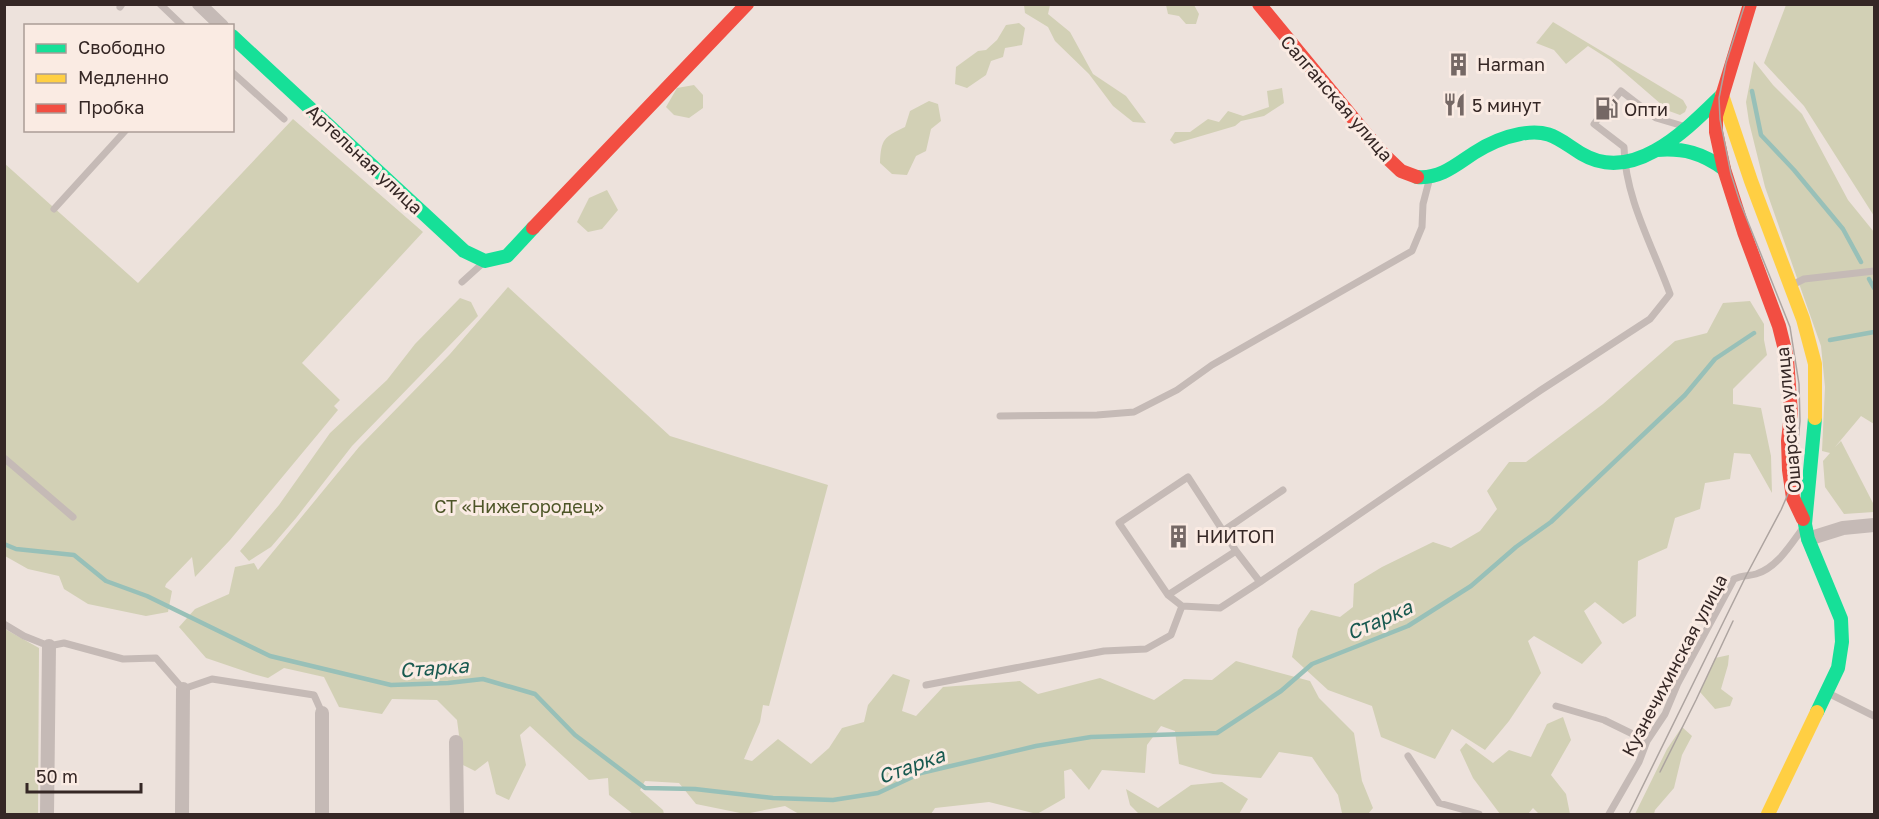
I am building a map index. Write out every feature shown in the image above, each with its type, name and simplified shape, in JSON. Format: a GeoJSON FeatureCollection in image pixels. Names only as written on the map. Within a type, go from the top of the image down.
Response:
{"type":"FeatureCollection","features":[{"type":"Feature","properties":{"kind":"street"},"geometry":{"type":"LineString","coordinates":[[199,4],[220,24]]}},
{"type":"Feature","properties":{"kind":"street"},"geometry":{"type":"LineString","coordinates":[[485,261],[507,256],[747,4]]}},
{"type":"Feature","properties":{"kind":"street","name":"Салганская улица"},"geometry":{"type":"LineString","coordinates":[[1258,4],[1375,145],[1401,172],[1415,178],[1430,177]]}},
{"type":"Feature","properties":{"kind":"street","name":"Ошарская улица"},"geometry":{"type":"LineString","coordinates":[[1750,4],[1716,116],[1716,132],[1724,169],[1744,232],[1779,326],[1787,358],[1791,414],[1788,441],[1791,487],[1805,524]]}},
{"type":"Feature","properties":{"kind":"street","name":"Артельная улица"},"geometry":{"type":"LineString","coordinates":[[234,38],[464,251],[485,261]]}},
{"type":"Feature","properties":{"kind":"street"},"geometry":{"type":"LineString","coordinates":[[1430,177],[1447,171],[1483,147],[1517,134],[1542,132],[1569,144],[1590,158],[1606,164],[1624,163],[1654,150],[1688,128],[1722,95]]}},
{"type":"Feature","properties":{"kind":"street","name":"Ошарская улица"},"geometry":{"type":"LineString","coordinates":[[1722,95],[1750,182],[1803,319],[1815,364],[1815,423],[1805,524]]}},
{"type":"Feature","properties":{"kind":"street"},"geometry":{"type":"LineString","coordinates":[[1654,150],[1689,149],[1707,156],[1724,169]]}},
{"type":"Feature","properties":{"kind":"street"},"geometry":{"type":"LineString","coordinates":[[1768,814],[1828,693],[1838,668],[1842,642],[1841,619],[1808,538],[1805,524]]}},
{"type":"Feature","properties":{"kind":"street"},"geometry":{"type":"LineString","coordinates":[[1808,538],[1844,528],[1875,525]]}},
{"type":"Feature","properties":{"kind":"street"},"geometry":{"type":"LineString","coordinates":[[47,814],[49,646]]}},
{"type":"Feature","properties":{"kind":"street"},"geometry":{"type":"LineString","coordinates":[[182,814],[183,689]]}},
{"type":"Feature","properties":{"kind":"street"},"geometry":{"type":"LineString","coordinates":[[322,713],[322,814]]}},
{"type":"Feature","properties":{"kind":"street"},"geometry":{"type":"LineString","coordinates":[[456,742],[457,814]]}},
{"type":"Feature","properties":{"kind":"lane"},"geometry":{"type":"LineString","coordinates":[[160,4],[181,24]]}},
{"type":"Feature","properties":{"kind":"lane"},"geometry":{"type":"LineString","coordinates":[[234,74],[284,119]]}},
{"type":"Feature","properties":{"kind":"lane"},"geometry":{"type":"LineString","coordinates":[[1612,102],[1621,91],[1656,118],[1688,128]]}},
{"type":"Feature","properties":{"kind":"lane"},"geometry":{"type":"LineString","coordinates":[[1260,582],[1222,531],[1188,477],[1119,522],[1168,595],[1182,606],[1221,608],[1260,582],[1541,390],[1650,319],[1670,294],[1634,200],[1624,163],[1624,147],[1594,124],[1600,116]]}},
{"type":"Feature","properties":{"kind":"lane"},"geometry":{"type":"LineString","coordinates":[[54,209],[124,132]]}},
{"type":"Feature","properties":{"kind":"lane"},"geometry":{"type":"LineString","coordinates":[[1000,416],[1097,415],[1134,412],[1177,390],[1212,365],[1412,251],[1422,227],[1423,204],[1430,177]]}},
{"type":"Feature","properties":{"kind":"lane"},"geometry":{"type":"LineString","coordinates":[[462,282],[485,261]]}},
{"type":"Feature","properties":{"kind":"lane"},"geometry":{"type":"LineString","coordinates":[[1791,285],[1804,279],[1875,271]]}},
{"type":"Feature","properties":{"kind":"lane"},"geometry":{"type":"LineString","coordinates":[[4,458],[74,517]]}},
{"type":"Feature","properties":{"kind":"lane"},"geometry":{"type":"LineString","coordinates":[[1222,531],[1283,490]]}},
{"type":"Feature","properties":{"kind":"lane","name":"Кузнечихинская улица"},"geometry":{"type":"LineString","coordinates":[[1609,814],[1639,762],[1647,741],[1665,714],[1678,683],[1734,579],[1769,568],[1788,550],[1805,524]]}},
{"type":"Feature","properties":{"kind":"lane"},"geometry":{"type":"LineString","coordinates":[[1168,595],[1236,551]]}},
{"type":"Feature","properties":{"kind":"lane"},"geometry":{"type":"LineString","coordinates":[[926,685],[1104,651],[1146,649],[1171,634],[1182,606]]}},
{"type":"Feature","properties":{"kind":"lane"},"geometry":{"type":"LineString","coordinates":[[4,624],[24,636],[49,646],[64,644],[123,659],[156,658],[183,689],[212,680],[314,695],[322,713]]}},
{"type":"Feature","properties":{"kind":"lane"},"geometry":{"type":"LineString","coordinates":[[1828,693],[1875,716]]}},
{"type":"Feature","properties":{"kind":"lane"},"geometry":{"type":"LineString","coordinates":[[1556,706],[1604,720],[1647,741]]}},
{"type":"Feature","properties":{"kind":"lane"},"geometry":{"type":"LineString","coordinates":[[1408,756],[1439,803],[1479,814]]}},
{"type":"Feature","properties":{"kind":"green space"},"geometry":{"type":"Polygon","coordinates":[[[1024,5],[1050,5],[1048,14],[1070,32],[1093,74],[1126,96],[1146,123],[1133,122],[1113,106],[1089,74],[1055,41],[1048,27],[1025,13],[1024,5]]]}},
{"type":"Feature","properties":{"kind":"green space"},"geometry":{"type":"Polygon","coordinates":[[[1166,5],[1194,5],[1199,14],[1196,24],[1186,24],[1179,16],[1168,14],[1166,5]]]}},
{"type":"Feature","properties":{"kind":"green space"},"geometry":{"type":"Polygon","coordinates":[[[1786,5],[1874,5],[1874,216],[1804,106],[1764,63],[1786,5]]]}},
{"type":"Feature","properties":{"kind":"green space"},"geometry":{"type":"Polygon","coordinates":[[[1553,22],[1683,100],[1687,107],[1685,112],[1680,115],[1669,111],[1610,60],[1588,46],[1566,64],[1554,50],[1536,43],[1553,22]]]}},
{"type":"Feature","properties":{"kind":"green space"},"geometry":{"type":"Polygon","coordinates":[[[1019,23],[1025,28],[1022,45],[1005,48],[1003,57],[991,61],[986,75],[967,88],[955,84],[956,67],[978,51],[986,50],[997,40],[1006,25],[1019,23]]]}},
{"type":"Feature","properties":{"kind":"green space"},"geometry":{"type":"Polygon","coordinates":[[[1754,61],[1773,85],[1802,114],[1848,200],[1874,232],[1874,424],[1861,416],[1835,447],[1841,441],[1874,505],[1874,512],[1844,514],[1825,487],[1823,461],[1830,453],[1822,451],[1825,387],[1821,346],[1765,187],[1749,122],[1746,102],[1754,61]]]}},
{"type":"Feature","properties":{"kind":"green space"},"geometry":{"type":"Polygon","coordinates":[[[694,85],[703,95],[703,108],[689,118],[674,115],[666,107],[677,88],[694,85]]]}},
{"type":"Feature","properties":{"kind":"green space"},"geometry":{"type":"Polygon","coordinates":[[[1282,88],[1284,103],[1264,116],[1241,121],[1235,126],[1174,144],[1170,140],[1175,132],[1190,132],[1208,119],[1219,122],[1228,111],[1243,116],[1269,107],[1267,91],[1282,88]]]}},
{"type":"Feature","properties":{"kind":"green space"},"geometry":{"type":"Polygon","coordinates":[[[929,101],[938,104],[941,121],[931,129],[926,151],[916,156],[907,175],[892,174],[880,163],[881,149],[885,140],[892,133],[905,127],[910,111],[929,101]]]}},
{"type":"Feature","properties":{"kind":"green space"},"geometry":{"type":"Polygon","coordinates":[[[293,119],[423,232],[302,363],[340,400],[334,406],[338,410],[230,540],[195,577],[192,557],[166,584],[165,587],[172,591],[168,612],[146,616],[88,604],[64,589],[59,576],[28,569],[5,556],[4,163],[138,283],[293,119]]]}},
{"type":"Feature","properties":{"kind":"green space"},"geometry":{"type":"Polygon","coordinates":[[[607,190],[618,210],[602,229],[588,232],[577,222],[589,198],[607,190]]]}},
{"type":"Feature","properties":{"kind":"green space","name":"СТ «Нижегородец»"},"geometry":{"type":"Polygon","coordinates":[[[508,287],[670,436],[828,485],[769,706],[763,705],[760,722],[744,759],[752,761],[778,739],[811,764],[829,748],[842,728],[864,722],[868,705],[893,674],[910,680],[902,711],[916,716],[943,687],[1020,681],[1038,694],[1100,678],[1154,700],[1184,679],[1212,680],[1236,661],[1310,681],[1319,698],[1354,733],[1362,781],[1373,808],[1368,814],[1342,813],[1338,795],[1312,757],[1279,752],[1261,778],[1213,774],[1179,764],[1175,731],[1161,726],[1147,745],[1145,773],[1102,770],[1089,790],[1071,769],[1064,771],[1065,798],[1037,814],[989,802],[935,808],[931,814],[799,814],[785,806],[745,814],[696,804],[679,783],[645,781],[640,790],[663,810],[664,814],[633,814],[609,795],[608,778],[589,780],[530,726],[520,735],[526,765],[509,800],[496,794],[488,761],[475,771],[463,765],[457,720],[437,700],[392,699],[382,714],[339,707],[324,677],[284,668],[268,678],[206,658],[179,627],[195,609],[229,594],[235,567],[254,563],[258,570],[359,447],[450,354],[508,287]]]}},
{"type":"Feature","properties":{"kind":"green space"},"geometry":{"type":"Polygon","coordinates":[[[460,298],[471,302],[478,316],[352,446],[271,547],[249,561],[240,551],[279,505],[330,433],[387,380],[415,344],[460,298]]]}},
{"type":"Feature","properties":{"kind":"green space"},"geometry":{"type":"Polygon","coordinates":[[[1750,301],[1764,324],[1767,355],[1733,389],[1733,404],[1761,408],[1771,456],[1772,493],[1750,454],[1734,453],[1730,479],[1705,483],[1700,509],[1675,518],[1667,548],[1638,561],[1636,616],[1623,624],[1595,602],[1584,611],[1602,643],[1582,664],[1534,636],[1528,641],[1541,673],[1509,721],[1485,750],[1452,729],[1435,759],[1381,737],[1372,706],[1328,690],[1292,657],[1298,629],[1311,610],[1340,617],[1353,607],[1354,584],[1382,567],[1433,542],[1451,548],[1480,531],[1497,509],[1487,491],[1509,462],[1526,462],[1603,404],[1675,341],[1707,333],[1723,303],[1750,301]]]}},
{"type":"Feature","properties":{"kind":"green space"},"geometry":{"type":"Polygon","coordinates":[[[5,629],[39,648],[38,814],[5,814],[5,629]]]}},
{"type":"Feature","properties":{"kind":"green space"},"geometry":{"type":"Polygon","coordinates":[[[1729,655],[1721,689],[1733,698],[1730,706],[1715,709],[1700,692],[1715,658],[1729,655]]]}},
{"type":"Feature","properties":{"kind":"green space"},"geometry":{"type":"Polygon","coordinates":[[[1563,717],[1571,740],[1551,775],[1566,794],[1570,814],[1539,814],[1533,808],[1528,814],[1500,814],[1473,778],[1460,750],[1466,743],[1493,763],[1509,750],[1531,757],[1547,724],[1563,717]]]}},
{"type":"Feature","properties":{"kind":"green space"},"geometry":{"type":"Polygon","coordinates":[[[1682,727],[1692,736],[1682,755],[1674,788],[1654,814],[1635,814],[1667,749],[1682,727]]]}},
{"type":"Feature","properties":{"kind":"green space"},"geometry":{"type":"Polygon","coordinates":[[[1222,782],[1248,799],[1239,814],[1139,814],[1130,805],[1126,789],[1158,808],[1191,785],[1222,782]]]}},
{"type":"Feature","properties":{"kind":"waterway"},"geometry":{"type":"LineString","coordinates":[[1752,91],[1761,135],[1794,170],[1843,229],[1861,262]]}},
{"type":"Feature","properties":{"kind":"waterway"},"geometry":{"type":"LineString","coordinates":[[1869,279],[1874,288]]}},
{"type":"Feature","properties":{"kind":"waterway","name":"Старка"},"geometry":{"type":"LineString","coordinates":[[1830,340],[1874,332]]}},
{"type":"Feature","properties":{"kind":"waterway","name":"Старка"},"geometry":{"type":"LineString","coordinates":[[4,544],[16,549],[74,555],[106,581],[147,596],[270,656],[391,685],[483,679],[535,694],[575,735],[645,788],[695,789],[773,798],[833,800],[878,793],[921,773],[1036,746],[1091,737],[1217,733],[1281,691],[1312,664],[1408,626],[1471,586],[1516,547],[1551,522],[1685,395],[1715,359],[1754,333]]}},
{"type":"Feature","properties":{"kind":"tram line"},"geometry":{"type":"LineString","coordinates":[[1629,814],[1781,510],[1791,487],[1797,452],[1800,421],[1799,384],[1790,327],[1740,202],[1731,174],[1720,119],[1719,98],[1726,63],[1745,4]]}},
{"type":"Feature","properties":{"kind":"tram line"},"geometry":{"type":"LineString","coordinates":[[1660,772],[1733,621]]}},
{"type":"Feature","properties":{"kind":"traffic: fast"},"geometry":{"type":"LineString","coordinates":[[234,38],[464,251],[485,261],[507,256],[533,228]]}},
{"type":"Feature","properties":{"kind":"traffic: fast"},"geometry":{"type":"LineString","coordinates":[[1417,177],[1433,176],[1490,144],[1508,137],[1530,133],[1554,136],[1582,154],[1602,162],[1621,162],[1640,158],[1659,149],[1676,136],[1722,95]]}},
{"type":"Feature","properties":{"kind":"traffic: fast"},"geometry":{"type":"LineString","coordinates":[[1657,150],[1692,153],[1724,169]]}},
{"type":"Feature","properties":{"kind":"traffic: fast"},"geometry":{"type":"LineString","coordinates":[[1815,418],[1805,524],[1808,539],[1841,619],[1842,642],[1838,668],[1817,712]]}},
{"type":"Feature","properties":{"kind":"traffic: slow"},"geometry":{"type":"LineString","coordinates":[[1722,95],[1751,181],[1803,319],[1815,364],[1815,418]]}},
{"type":"Feature","properties":{"kind":"traffic: slow"},"geometry":{"type":"LineString","coordinates":[[1768,814],[1817,712]]}},
{"type":"Feature","properties":{"kind":"traffic: jam"},"geometry":{"type":"LineString","coordinates":[[533,228],[747,4]]}},
{"type":"Feature","properties":{"kind":"traffic: jam"},"geometry":{"type":"LineString","coordinates":[[1259,4],[1380,151],[1401,171],[1417,177]]}},
{"type":"Feature","properties":{"kind":"traffic: jam"},"geometry":{"type":"LineString","coordinates":[[1750,4],[1716,116],[1716,132],[1724,169],[1744,232],[1779,326],[1787,358],[1791,414],[1788,441],[1789,470],[1793,498],[1803,519]]}},
{"type":"Feature","properties":{"kind":"place","name":"Harman"},"geometry":{"type":"Point","coordinates":[1459,64]}},
{"type":"Feature","properties":{"kind":"place","name":"5 минут"},"geometry":{"type":"Point","coordinates":[1454,105]}},
{"type":"Feature","properties":{"kind":"place","name":"Опти"},"geometry":{"type":"Point","coordinates":[1606,109]}},
{"type":"Feature","properties":{"kind":"place","name":"НИИТОП"},"geometry":{"type":"Point","coordinates":[1178,536]}}]}
